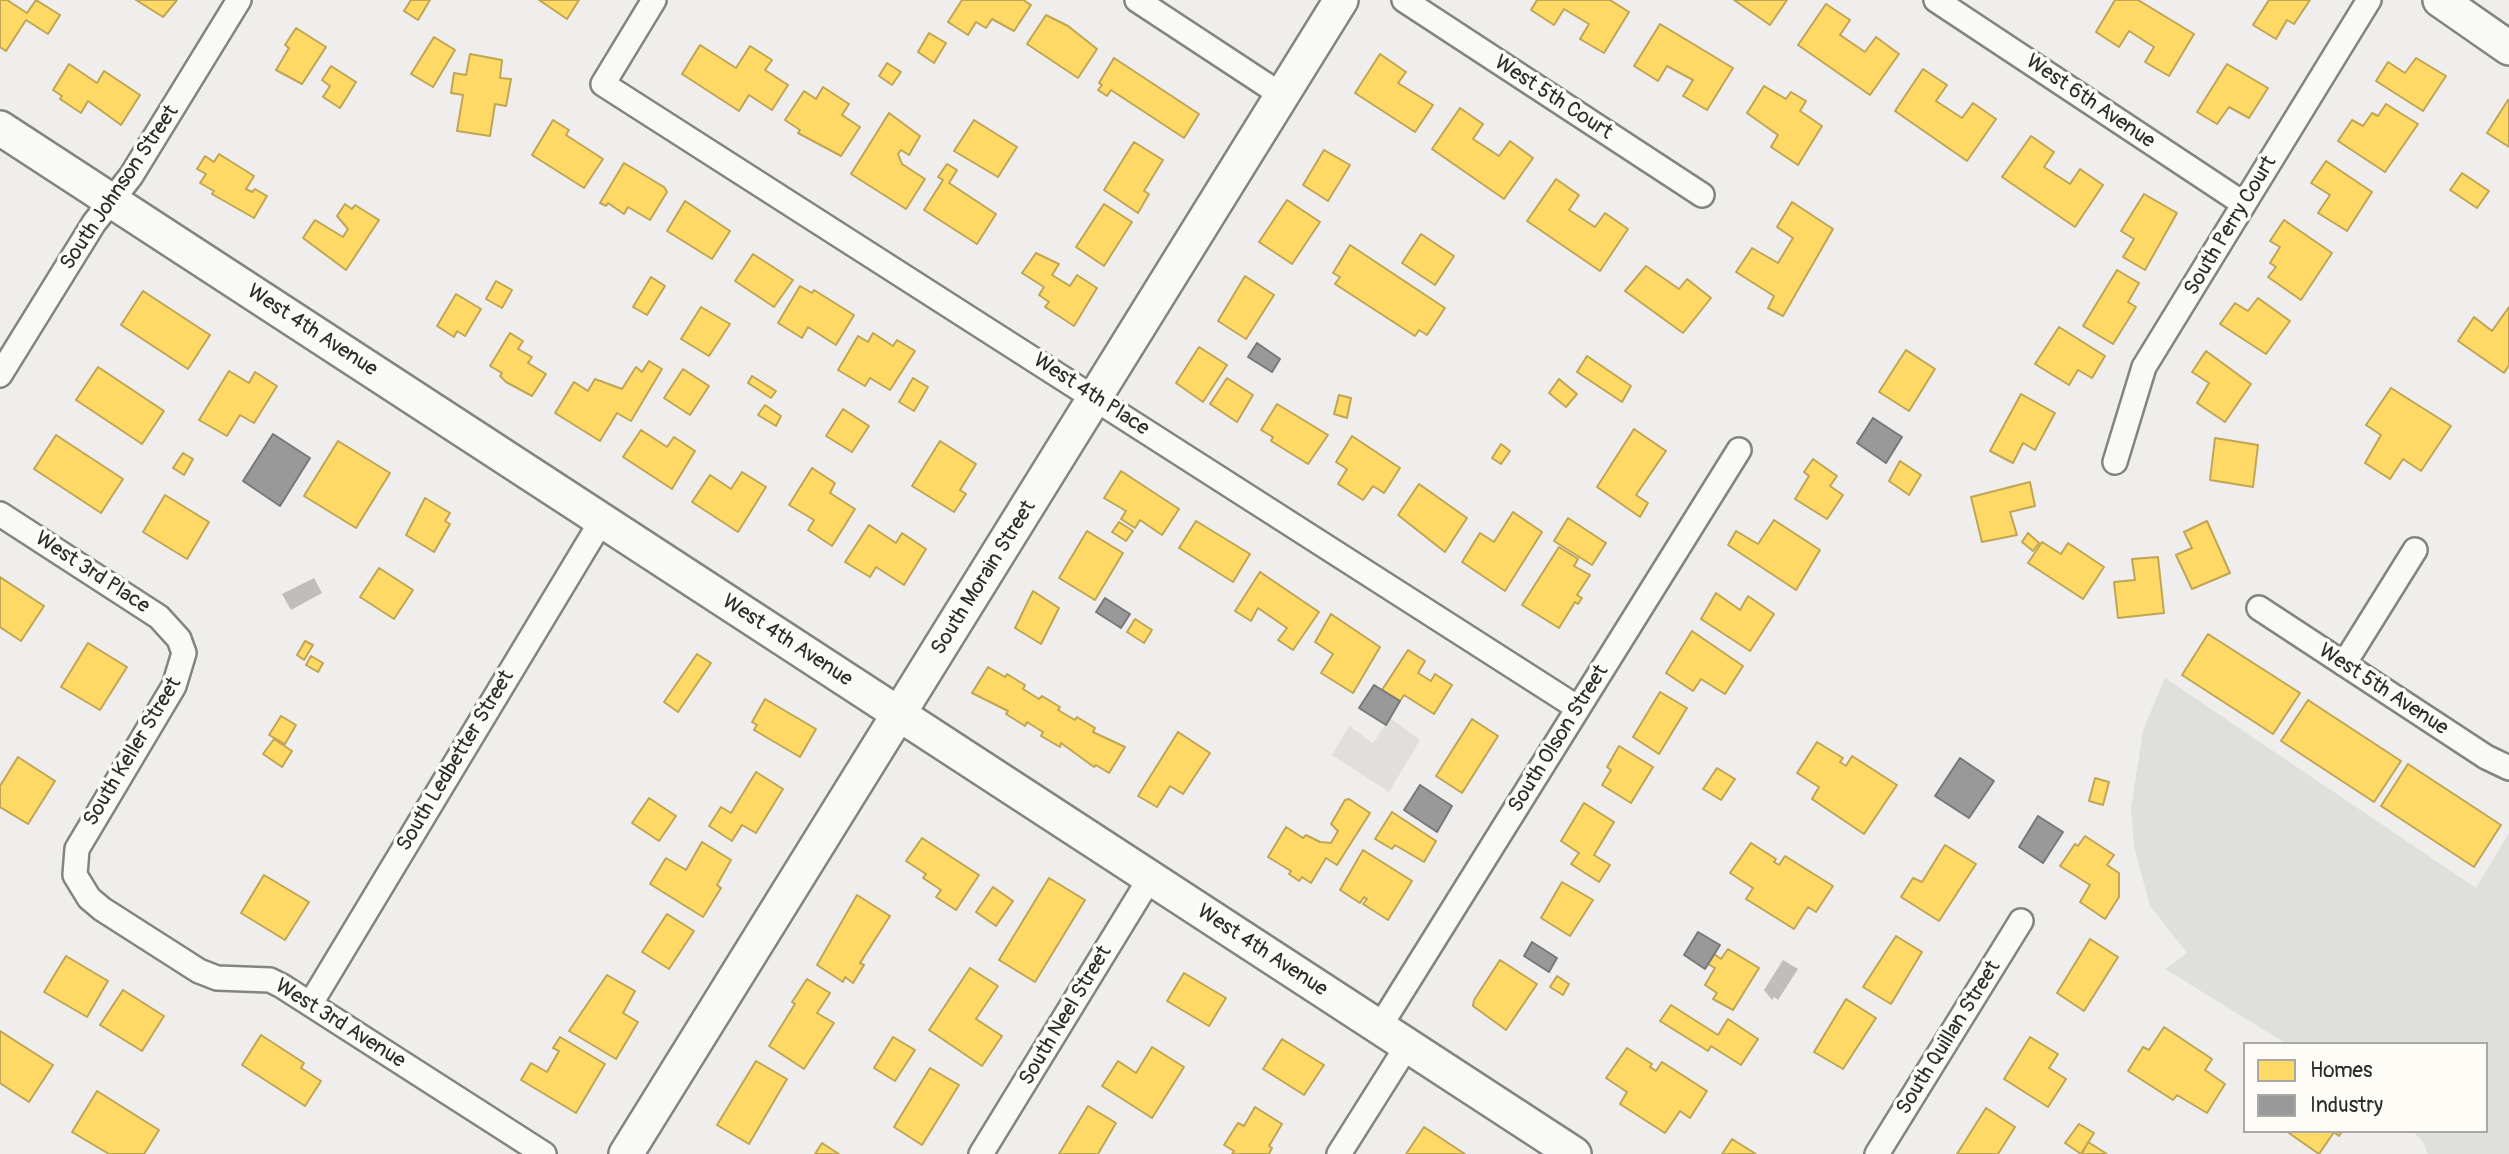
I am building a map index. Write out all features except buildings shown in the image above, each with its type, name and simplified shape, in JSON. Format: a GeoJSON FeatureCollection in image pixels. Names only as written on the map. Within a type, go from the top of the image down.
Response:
{"type":"FeatureCollection","features":[{"type":"Feature","properties":{"kind":"street","name":"South Johnson Street"},"geometry":{"type":"LineString","coordinates":[[0,375],[94,223],[131,176],[239,0]]}},
{"type":"Feature","properties":{"kind":"street","name":"West 4th Place"},"geometry":{"type":"LineString","coordinates":[[654,0],[603,83],[1578,708]]}},
{"type":"Feature","properties":{"kind":"street"},"geometry":{"type":"LineString","coordinates":[[1137,0],[1283,96]]}},
{"type":"Feature","properties":{"kind":"street","name":"South Morain Street"},"geometry":{"type":"LineString","coordinates":[[626,1154],[1341,0]]}},
{"type":"Feature","properties":{"kind":"street","name":"West 5th Court"},"geometry":{"type":"LineString","coordinates":[[1405,0],[1702,195]]}},
{"type":"Feature","properties":{"kind":"street","name":"West 6th Avenue"},"geometry":{"type":"LineString","coordinates":[[1936,0],[2244,204]]}},
{"type":"Feature","properties":{"kind":"street","name":"South Perry Court"},"geometry":{"type":"LineString","coordinates":[[2115,462],[2144,368],[2369,0]]}},
{"type":"Feature","properties":{"kind":"street"},"geometry":{"type":"LineString","coordinates":[[2440,0],[2509,48]]}},
{"type":"Feature","properties":{"kind":"street","name":"West 4th Avenue"},"geometry":{"type":"LineString","coordinates":[[0,128],[1574,1154]]}},
{"type":"Feature","properties":{"kind":"street","name":"South Olson Street"},"geometry":{"type":"LineString","coordinates":[[1379,1028],[1738,450]]}},
{"type":"Feature","properties":{"kind":"street","name":"West 3rd Place"},"geometry":{"type":"LineString","coordinates":[[0,514],[149,610],[179,639]]}},
{"type":"Feature","properties":{"kind":"street","name":"South Ledbetter Street"},"geometry":{"type":"LineString","coordinates":[[310,1003],[602,520]]}},
{"type":"Feature","properties":{"kind":"street"},"geometry":{"type":"LineString","coordinates":[[2344,664],[2415,550]]}},
{"type":"Feature","properties":{"kind":"street","name":"West 5th Avenue"},"geometry":{"type":"LineString","coordinates":[[2259,608],[2499,766],[2509,768]]}},
{"type":"Feature","properties":{"kind":"street","name":"South Keller Street"},"geometry":{"type":"LineString","coordinates":[[74,864],[83,836],[174,686],[184,653],[179,639]]}},
{"type":"Feature","properties":{"kind":"street","name":"West 3rd Avenue"},"geometry":{"type":"LineString","coordinates":[[74,864],[80,887],[102,909],[199,971],[217,978],[270,980],[544,1154]]}},
{"type":"Feature","properties":{"kind":"street","name":"South Neel Street"},"geometry":{"type":"LineString","coordinates":[[981,1154],[1150,878]]}},
{"type":"Feature","properties":{"kind":"street","name":"South Quillan Street"},"geometry":{"type":"LineString","coordinates":[[1877,1154],[2021,922]]}},
{"type":"Feature","properties":{"kind":"street"},"geometry":{"type":"LineString","coordinates":[[1339,1154],[1407,1046]]}},
{"type":"Feature","properties":{"kind":"shaded area"},"geometry":{"type":"Polygon","coordinates":[[[314,578],[322,593],[291,610],[282,594],[314,578]]]}},
{"type":"Feature","properties":{"kind":"shaded area"},"geometry":{"type":"Polygon","coordinates":[[[2165,678],[2476,888],[2509,833],[2509,1154],[2428,1154],[2423,1142],[2415,1133],[2488,1133],[2488,1042],[2284,1042],[2165,969],[2187,953],[2150,906],[2134,847],[2131,809],[2143,730],[2165,678]]]}},
{"type":"Feature","properties":{"kind":"shaded area"},"geometry":{"type":"Polygon","coordinates":[[[1390,718],[1420,740],[1389,792],[1332,755],[1349,726],[1373,743],[1390,718]]]}},
{"type":"Feature","properties":{"kind":"shaded area"},"geometry":{"type":"Polygon","coordinates":[[[1783,960],[1798,969],[1778,1000],[1774,997],[1772,1000],[1764,990],[1783,960]]]}}]}
